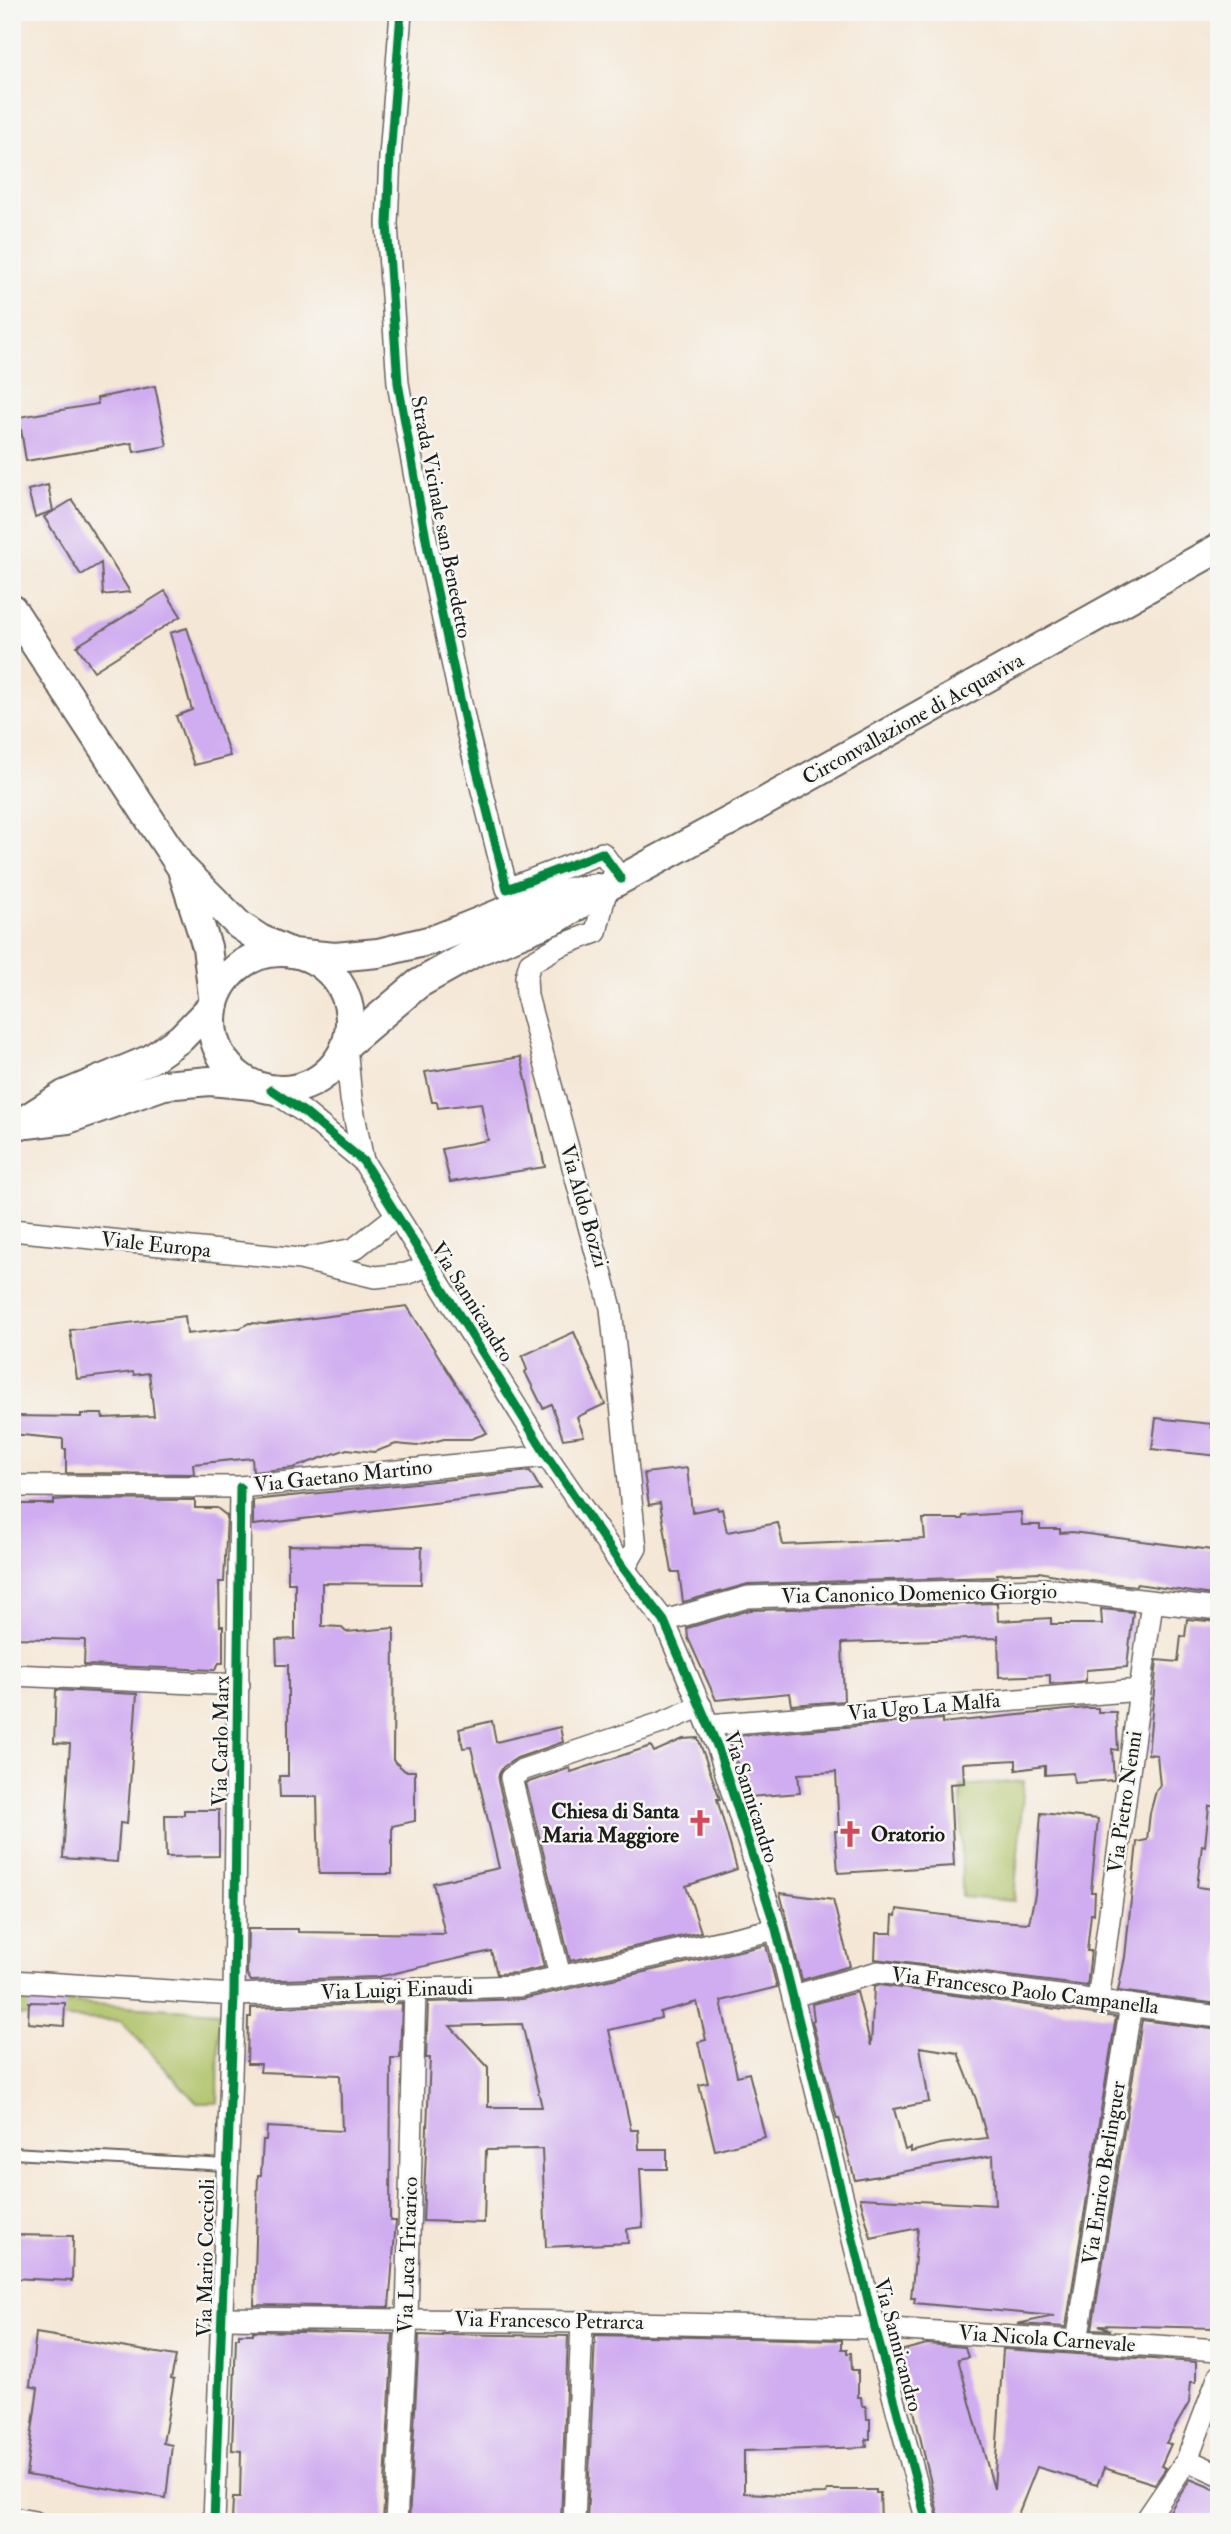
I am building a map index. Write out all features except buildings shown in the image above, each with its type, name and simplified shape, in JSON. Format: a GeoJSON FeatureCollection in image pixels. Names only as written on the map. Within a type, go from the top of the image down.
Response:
{"type":"FeatureCollection","features":[{"type":"Feature","properties":{"kind":"main road","name":"Circonvallazione di Acquaviva"},"geometry":{"type":"LineString","coordinates":[[346,1045],[418,984],[475,952],[558,918],[614,883],[1219,548]]}},
{"type":"Feature","properties":{"kind":"main road"},"geometry":{"type":"LineString","coordinates":[[12,609],[181,867],[239,925],[260,939],[311,959],[328,970],[341,986],[349,1005],[351,1026],[346,1045],[335,1066],[317,1081],[295,1090],[210,1081],[164,1084],[68,1119],[15,1127]]}},
{"type":"Feature","properties":{"kind":"main road"},"geometry":{"type":"LineString","coordinates":[[181,867],[207,947],[214,1004],[212,1023],[215,1043],[224,1061],[237,1075],[263,1088]]}},
{"type":"Feature","properties":{"kind":"main road"},"geometry":{"type":"LineString","coordinates":[[15,1127],[64,1095],[151,1059],[181,1038],[214,1004],[222,985],[235,970],[252,959],[271,953],[335,957],[378,953],[436,939],[546,895],[614,883]]}},
{"type":"Feature","properties":{"kind":"street","name":"Strada Vicinale san Benedetto"},"geometry":{"type":"LineString","coordinates":[[401,12],[387,224],[398,383],[428,550],[474,758],[507,889],[602,853],[614,883]]}},
{"type":"Feature","properties":{"kind":"street","name":"Via Aldo Bozzi"},"geometry":{"type":"LineString","coordinates":[[614,883],[596,932],[559,946],[530,963],[526,977],[527,996],[611,1308],[636,1548],[624,1569]]}},
{"type":"Feature","properties":{"kind":"street"},"geometry":{"type":"LineString","coordinates":[[346,1045],[351,1099],[363,1161]]}},
{"type":"Feature","properties":{"kind":"street"},"geometry":{"type":"LineString","coordinates":[[263,1088],[304,1112],[363,1161]]}},
{"type":"Feature","properties":{"kind":"street","name":"Via Sannicandro"},"geometry":{"type":"LineString","coordinates":[[363,1161],[547,1456],[624,1569],[664,1621],[704,1716],[776,1929],[875,2328],[927,2522]]}},
{"type":"Feature","properties":{"kind":"street","name":"Viale Europa"},"geometry":{"type":"LineString","coordinates":[[300,1259],[354,1249],[396,1216]]}},
{"type":"Feature","properties":{"kind":"street","name":"Viale Europa"},"geometry":{"type":"LineString","coordinates":[[12,1230],[300,1259],[375,1277],[406,1274],[428,1266]]}},
{"type":"Feature","properties":{"kind":"street","name":"Via Gaetano Martino"},"geometry":{"type":"LineString","coordinates":[[12,1486],[240,1487],[547,1456]]}},
{"type":"Feature","properties":{"kind":"street","name":"Via Carlo Marx"},"geometry":{"type":"LineString","coordinates":[[234,1995],[240,1487]]}},
{"type":"Feature","properties":{"kind":"street","name":"Via Canonico Domenico Giorgio"},"geometry":{"type":"LineString","coordinates":[[664,1621],[748,1597],[1045,1589],[1219,1609]]}},
{"type":"Feature","properties":{"kind":"street","name":"Via Pietro Nenni"},"geometry":{"type":"LineString","coordinates":[[1098,2001],[1152,1602]]}},
{"type":"Feature","properties":{"kind":"street"},"geometry":{"type":"LineString","coordinates":[[12,1675],[239,1685]]}},
{"type":"Feature","properties":{"kind":"street","name":"Via Ugo La Malfa"},"geometry":{"type":"LineString","coordinates":[[560,1976],[511,1778],[522,1770],[664,1722],[704,1716],[1140,1690]]}},
{"type":"Feature","properties":{"kind":"street","name":"Via Luigi Einaudi"},"geometry":{"type":"LineString","coordinates":[[12,1982],[234,1995],[519,1986],[776,1929]]}},
{"type":"Feature","properties":{"kind":"street","name":"Via Francesco Paolo Campanella"},"geometry":{"type":"LineString","coordinates":[[793,1996],[878,1972],[1219,2017]]}},
{"type":"Feature","properties":{"kind":"street","name":"Via Luca Tricarico"},"geometry":{"type":"LineString","coordinates":[[396,2522],[407,2319],[415,1988]]}},
{"type":"Feature","properties":{"kind":"street","name":"Via Mario Coccioli"},"geometry":{"type":"LineString","coordinates":[[214,2522],[234,1995]]}},
{"type":"Feature","properties":{"kind":"street","name":"Via Enrico Berlinguer"},"geometry":{"type":"LineString","coordinates":[[1077,2341],[1131,2005]]}},
{"type":"Feature","properties":{"kind":"street","name":"Via Francesco Petrarca"},"geometry":{"type":"LineString","coordinates":[[223,2318],[875,2328]]}},
{"type":"Feature","properties":{"kind":"street"},"geometry":{"type":"LineString","coordinates":[[574,2522],[582,2322]]}},
{"type":"Feature","properties":{"kind":"street","name":"Via Nicola Carnevale"},"geometry":{"type":"LineString","coordinates":[[875,2328],[1219,2350]]}},
{"type":"Feature","properties":{"kind":"street"},"geometry":{"type":"LineString","coordinates":[[1145,2522],[1187,2460],[1219,2377]]}},
{"type":"Feature","properties":{"kind":"street"},"geometry":{"type":"LineString","coordinates":[[1187,2460],[1219,2474]]}},
{"type":"Feature","properties":{"kind":"street"},"geometry":{"type":"LineString","coordinates":[[12,2518],[35,2522]]}},
{"type":"Feature","properties":{"kind":"lane"},"geometry":{"type":"LineString","coordinates":[[12,2153],[226,2165]]}},
{"type":"Feature","properties":{"kind":"green space"},"geometry":{"type":"Polygon","coordinates":[[[1024,1781],[1014,1901],[962,1897],[961,1786],[1024,1781]]]}},
{"type":"Feature","properties":{"kind":"green space"},"geometry":{"type":"Polygon","coordinates":[[[12,1999],[219,2012],[218,2103],[197,2103],[121,2021],[12,2015],[12,1999]]]}},
{"type":"Feature","properties":{"kind":"cycle path"},"geometry":{"type":"LineString","coordinates":[[401,12],[387,224],[398,383],[428,550],[467,731],[507,889],[602,853],[621,879]]}},
{"type":"Feature","properties":{"kind":"cycle path"},"geometry":{"type":"LineString","coordinates":[[271,1090],[304,1112],[363,1161],[547,1456],[624,1569],[664,1621],[718,1748],[776,1929],[875,2328],[927,2522]]}},
{"type":"Feature","properties":{"kind":"cycle path"},"geometry":{"type":"LineString","coordinates":[[214,2522],[234,1995],[240,1487]]}},
{"type":"Feature","properties":{"kind":"place","name":"Chiesa di Santa Maria Maggiore"},"geometry":{"type":"Point","coordinates":[700,1823]}},
{"type":"Feature","properties":{"kind":"place","name":"Oratorio"},"geometry":{"type":"Point","coordinates":[850,1834]}}]}
